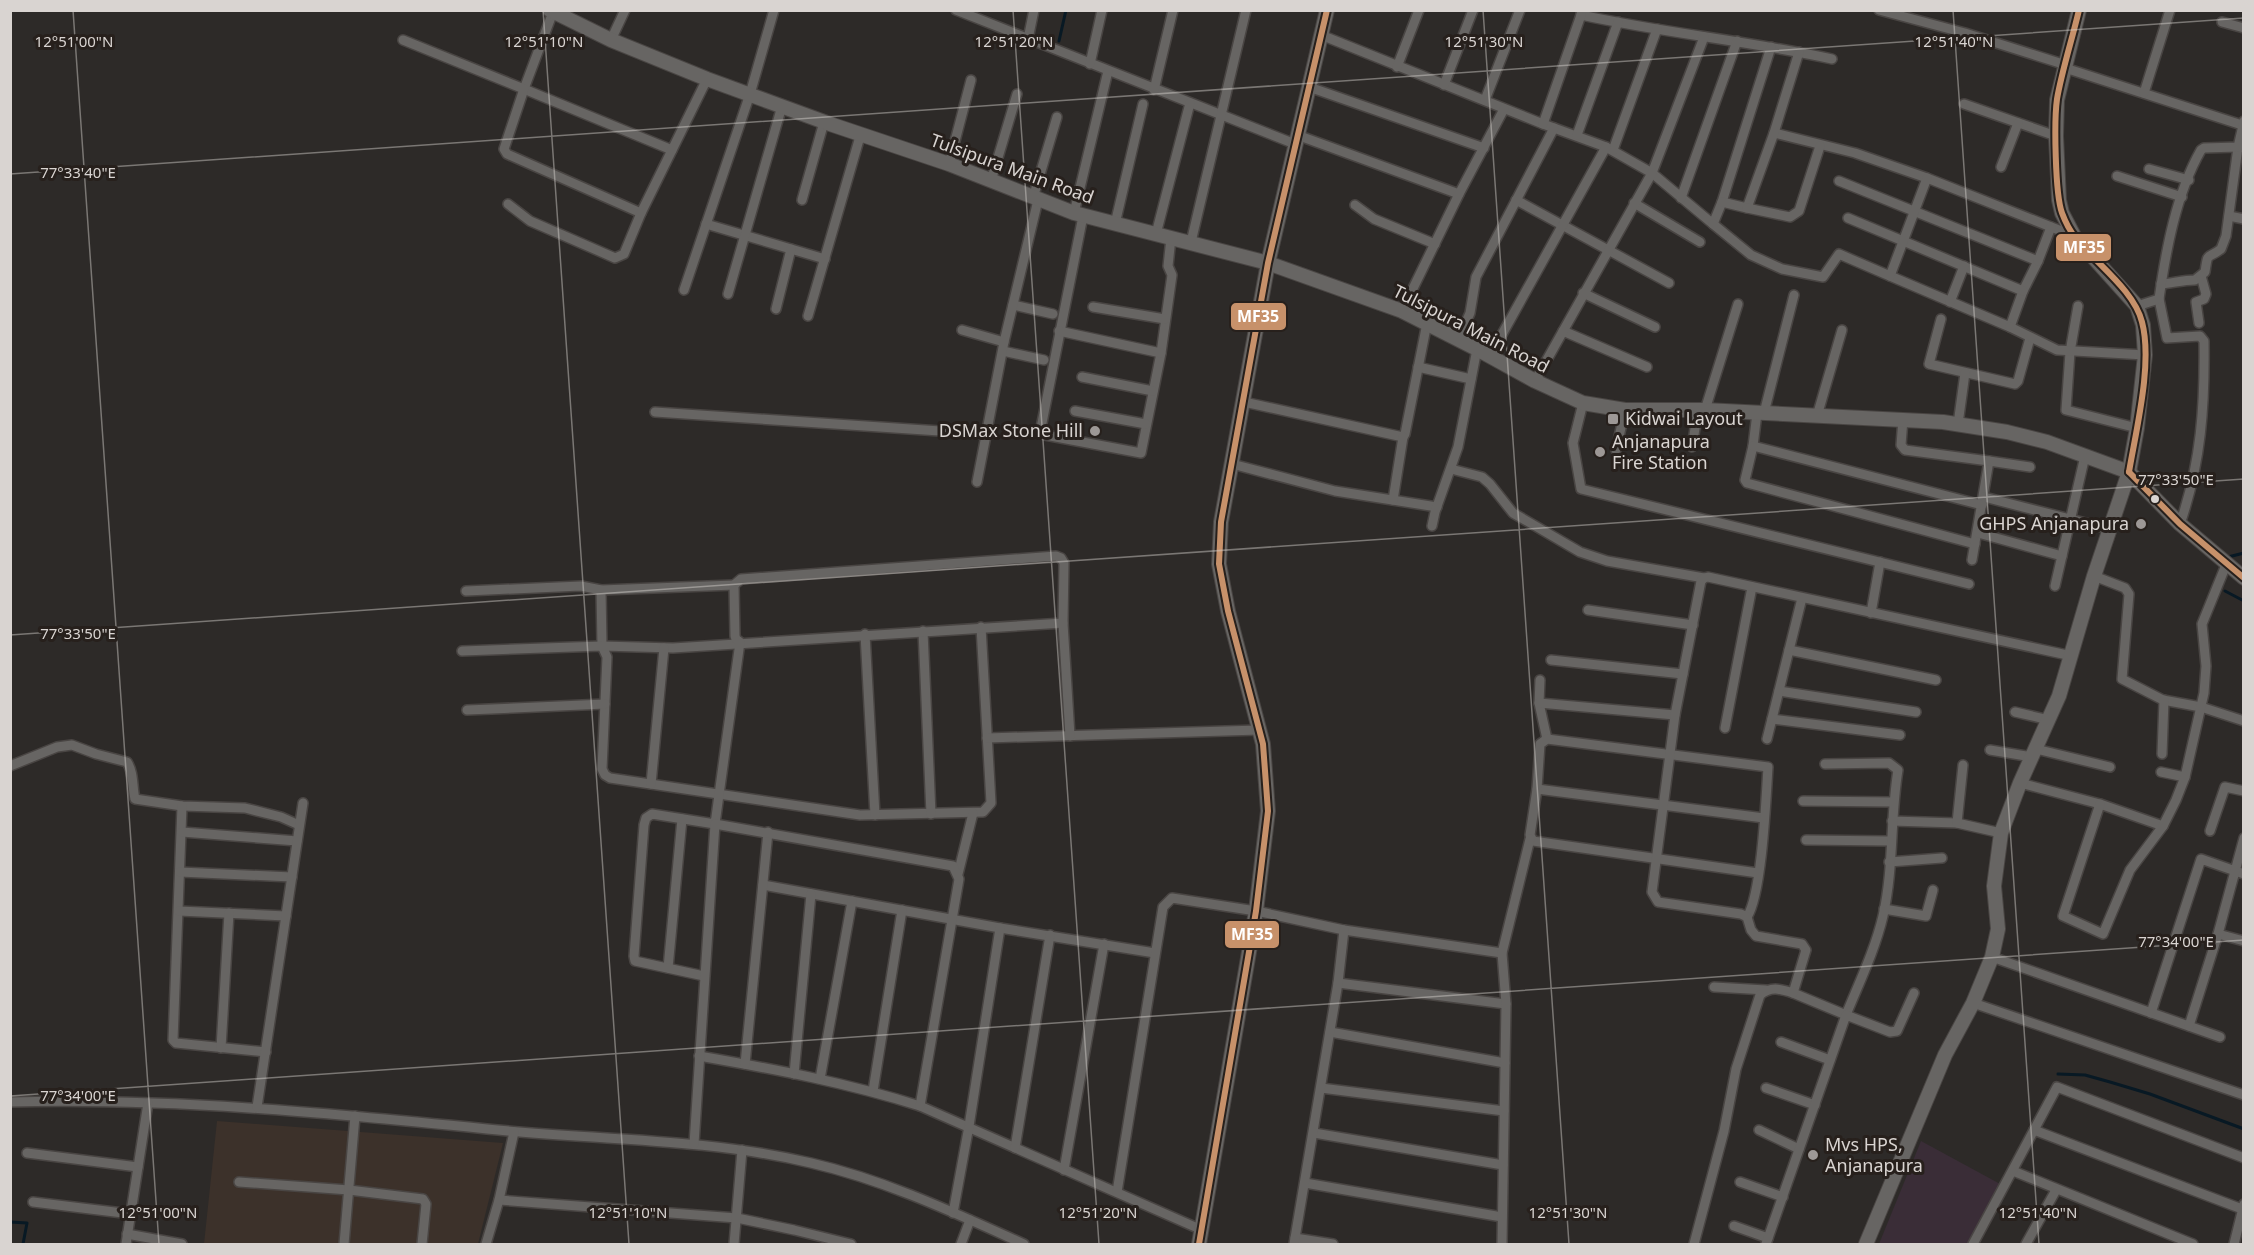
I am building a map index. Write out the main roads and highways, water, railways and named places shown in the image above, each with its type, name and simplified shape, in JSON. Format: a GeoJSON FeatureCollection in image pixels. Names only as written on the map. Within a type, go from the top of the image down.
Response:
{"type":"FeatureCollection","features":[{"type":"Feature","properties":{"kind":"waterway"},"geometry":{"type":"LineString","coordinates":[[1059,41],[1066,10]]}},
{"type":"Feature","properties":{"kind":"waterway"},"geometry":{"type":"LineString","coordinates":[[2228,557],[2244,553]]}},
{"type":"Feature","properties":{"kind":"waterway"},"geometry":{"type":"LineString","coordinates":[[2225,591],[2244,601]]}},
{"type":"Feature","properties":{"kind":"waterway"},"geometry":{"type":"LineString","coordinates":[[2058,1074],[2085,1075],[2110,1082],[2150,1094],[2244,1129]]}},
{"type":"Feature","properties":{"kind":"waterway"},"geometry":{"type":"LineString","coordinates":[[10,1222],[27,1223],[23,1244]]}},
{"type":"Feature","properties":{"kind":"place","name":"Kidwai Layout"},"geometry":{"type":"Point","coordinates":[1613,419]}},
{"type":"Feature","properties":{"kind":"place","name":"DSMax Stone Hill"},"geometry":{"type":"Point","coordinates":[1095,431]}},
{"type":"Feature","properties":{"kind":"place","name":"Anjanapura Fire Station"},"geometry":{"type":"Point","coordinates":[1600,452]}},
{"type":"Feature","properties":{"kind":"place","name":"GHPS Anjanapura"},"geometry":{"type":"Point","coordinates":[2141,524]}},
{"type":"Feature","properties":{"kind":"place","name":"Mvs HPS, Anjanapura"},"geometry":{"type":"Point","coordinates":[1813,1155]}}]}
